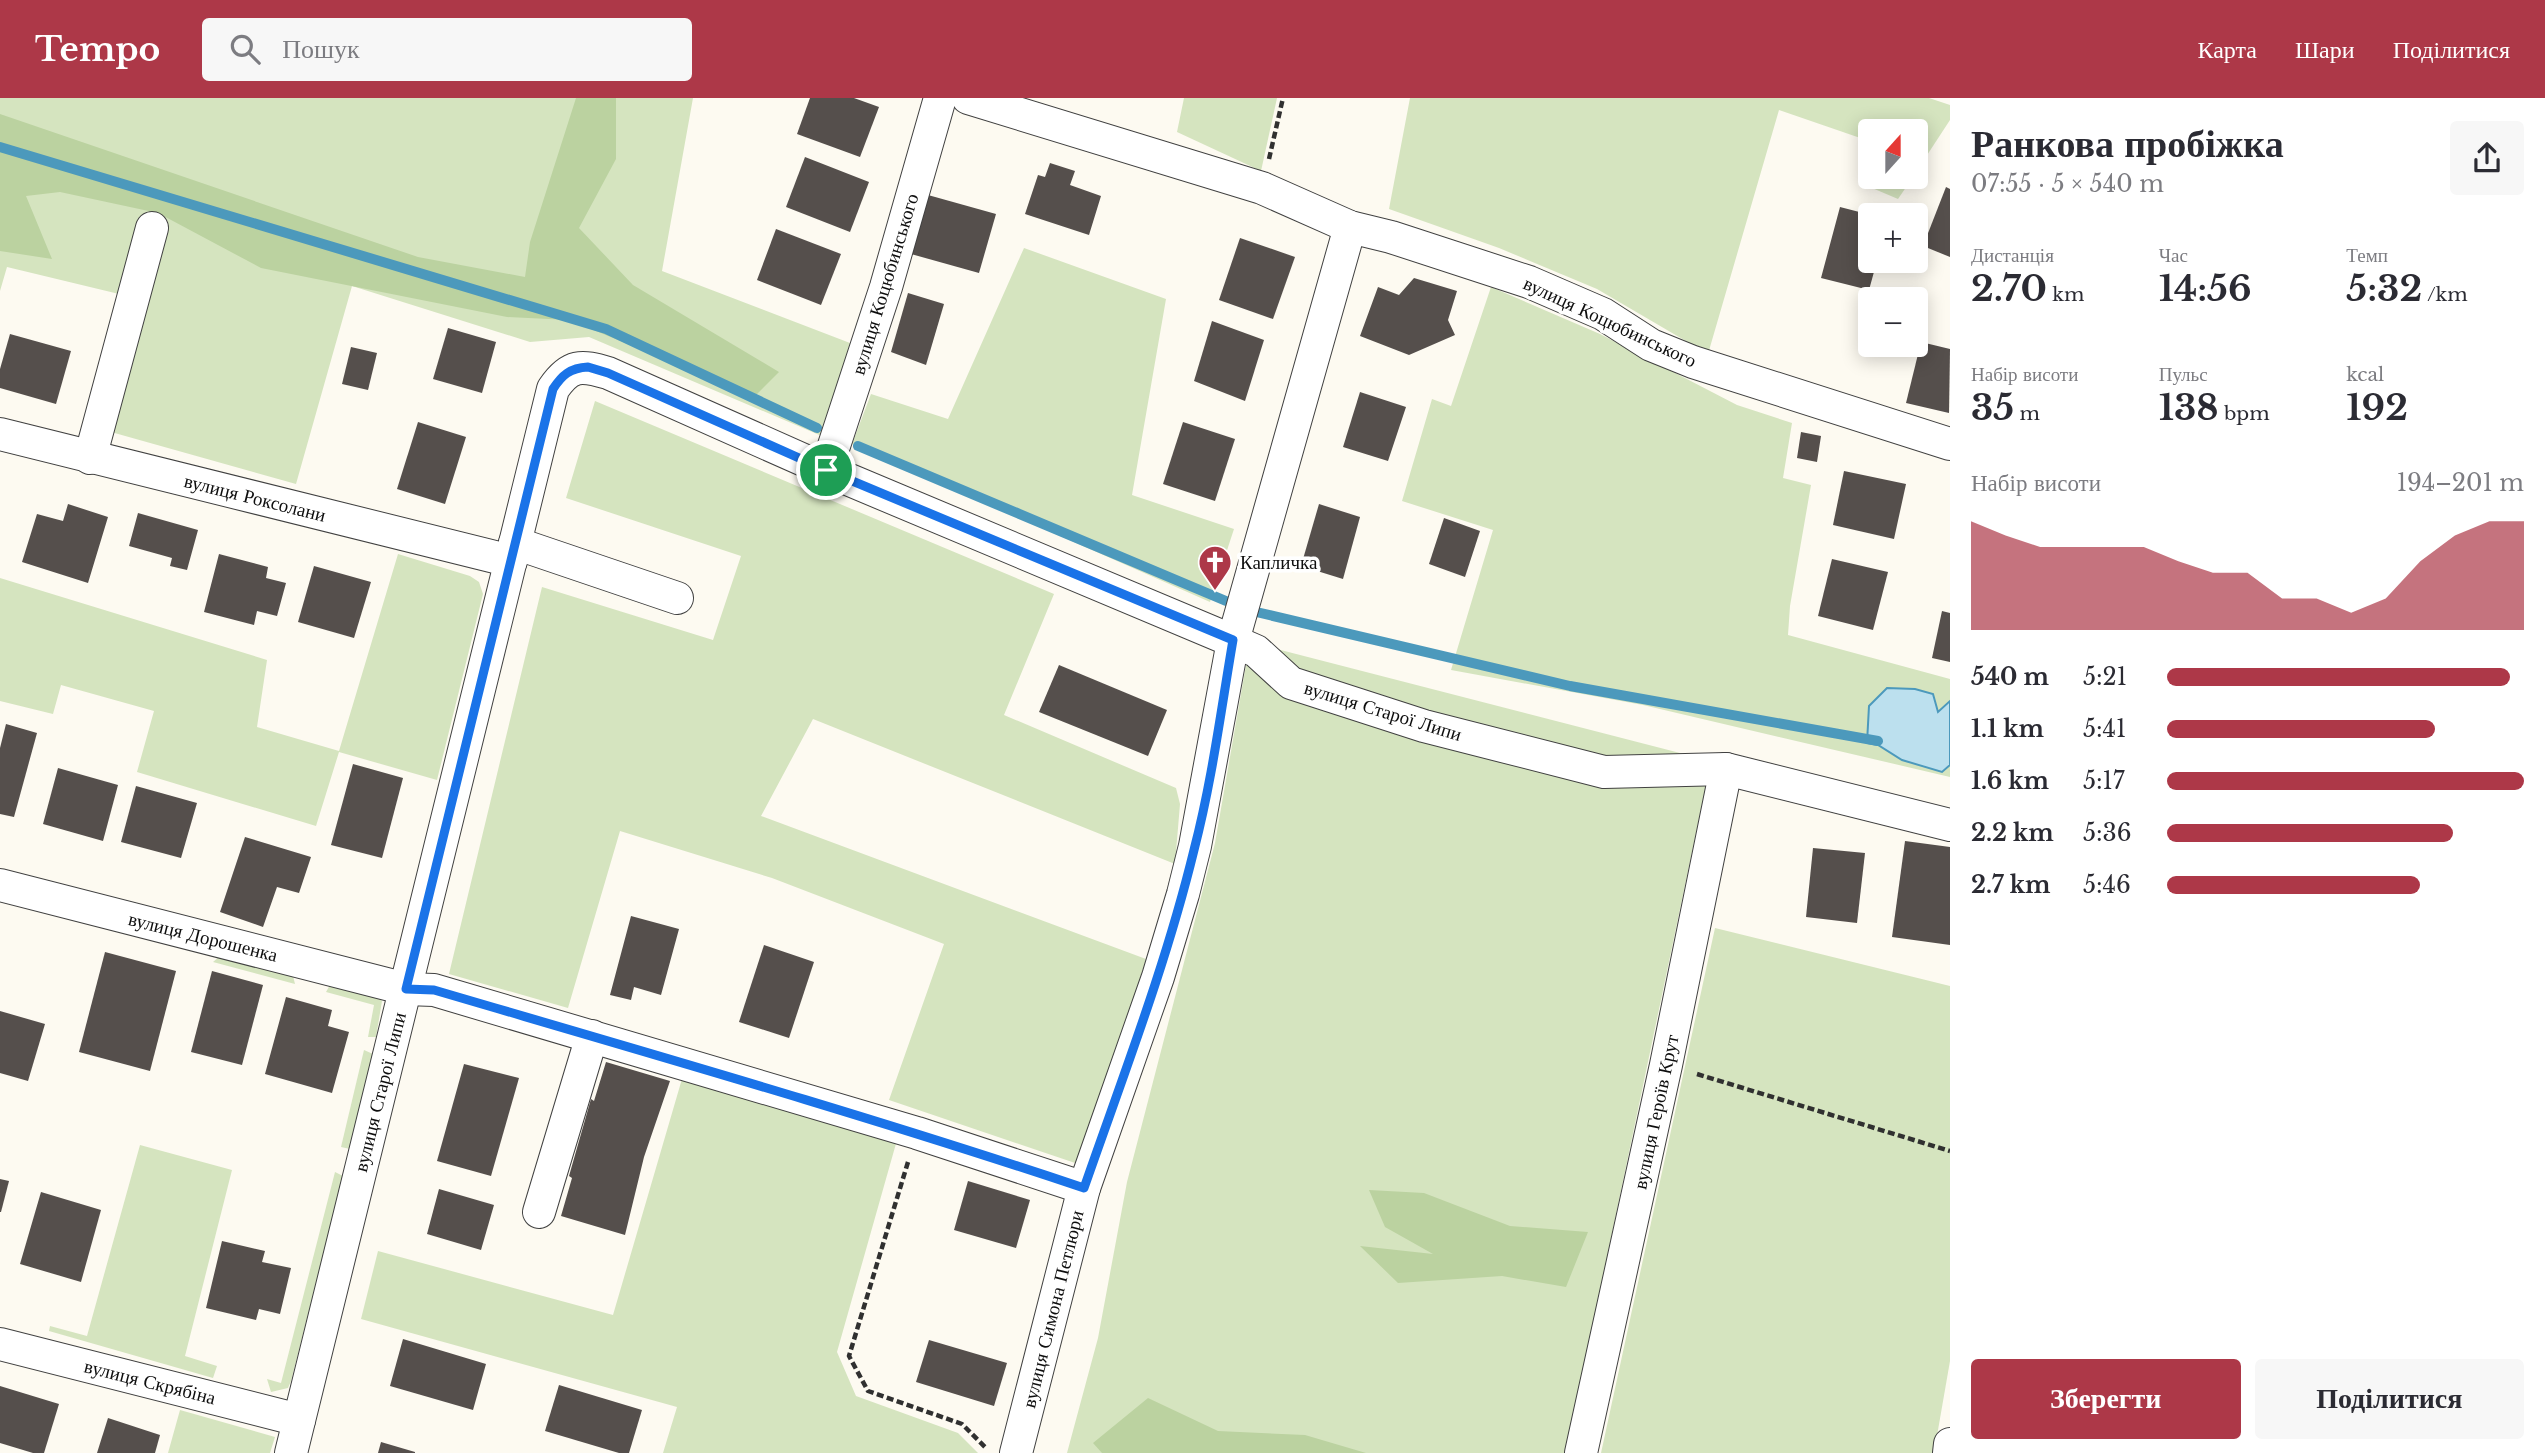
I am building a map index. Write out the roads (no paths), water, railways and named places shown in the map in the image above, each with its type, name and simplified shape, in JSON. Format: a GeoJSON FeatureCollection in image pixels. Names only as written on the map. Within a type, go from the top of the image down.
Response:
{"type":"FeatureCollection","features":[{"type":"Feature","properties":{"kind":"street","name":"вулиця Коцюбинського"},"geometry":{"type":"LineString","coordinates":[[826,470],[886,287],[940,98]]}},
{"type":"Feature","properties":{"kind":"street","name":"вулиця Коцюбинського"},"geometry":{"type":"LineString","coordinates":[[968,98],[1262,188],[1350,227],[1391,237],[1529,282],[1603,314],[1651,345],[1693,362],[1950,444]]}},
{"type":"Feature","properties":{"kind":"street"},"geometry":{"type":"LineString","coordinates":[[1233,640],[1350,227]]}},
{"type":"Feature","properties":{"kind":"street"},"geometry":{"type":"LineString","coordinates":[[90,458],[152,228]]}},
{"type":"Feature","properties":{"kind":"street","name":"вулиця Старої Липи"},"geometry":{"type":"LineString","coordinates":[[291,1453],[553,389],[561,376],[577,368],[588,367],[608,373],[826,470],[1233,640],[1256,651],[1291,683],[1424,726],[1604,772],[1726,769],[1950,825]]}},
{"type":"Feature","properties":{"kind":"street","name":"вулиця Роксолани"},"geometry":{"type":"LineString","coordinates":[[0,434],[90,458],[513,552],[677,598]]}},
{"type":"Feature","properties":{"kind":"street","name":"вулиця Симона Петлюри"},"geometry":{"type":"LineString","coordinates":[[1016,1453],[1084,1188],[1158,977],[1183,894],[1195,846],[1233,640]]}},
{"type":"Feature","properties":{"kind":"street","name":"вулиця Героїв Крут"},"geometry":{"type":"LineString","coordinates":[[1581,1453],[1666,1065],[1726,769]]}},
{"type":"Feature","properties":{"kind":"street","name":"вулиця Дорошенка"},"geometry":{"type":"LineString","coordinates":[[0,885],[406,989],[434,990],[917,1133],[1084,1188]]}},
{"type":"Feature","properties":{"kind":"street"},"geometry":{"type":"LineString","coordinates":[[540,1212],[592,1036]]}},
{"type":"Feature","properties":{"kind":"street","name":"вулиця Скрябіна"},"geometry":{"type":"LineString","coordinates":[[0,1345],[299,1420]]}},
{"type":"Feature","properties":{"kind":"street"},"geometry":{"type":"LineString","coordinates":[[1949,1453],[1950,1444]]}},
{"type":"Feature","properties":{"kind":"water"},"geometry":{"type":"Polygon","coordinates":[[[1887,688],[1915,689],[1933,694],[1938,712],[1950,701],[1950,765],[1942,772],[1902,760],[1878,745],[1867,743],[1869,706],[1887,688]]]}},
{"type":"Feature","properties":{"kind":"waterway"},"geometry":{"type":"LineString","coordinates":[[0,147],[606,329],[817,428]]}},
{"type":"Feature","properties":{"kind":"waterway"},"geometry":{"type":"LineString","coordinates":[[858,446],[1226,601]]}},
{"type":"Feature","properties":{"kind":"waterway"},"geometry":{"type":"LineString","coordinates":[[1252,611],[1570,686],[1878,741]]}},
{"type":"Feature","properties":{"kind":"place","name":"Капличка"},"geometry":{"type":"Point","coordinates":[1215,592]}}]}
